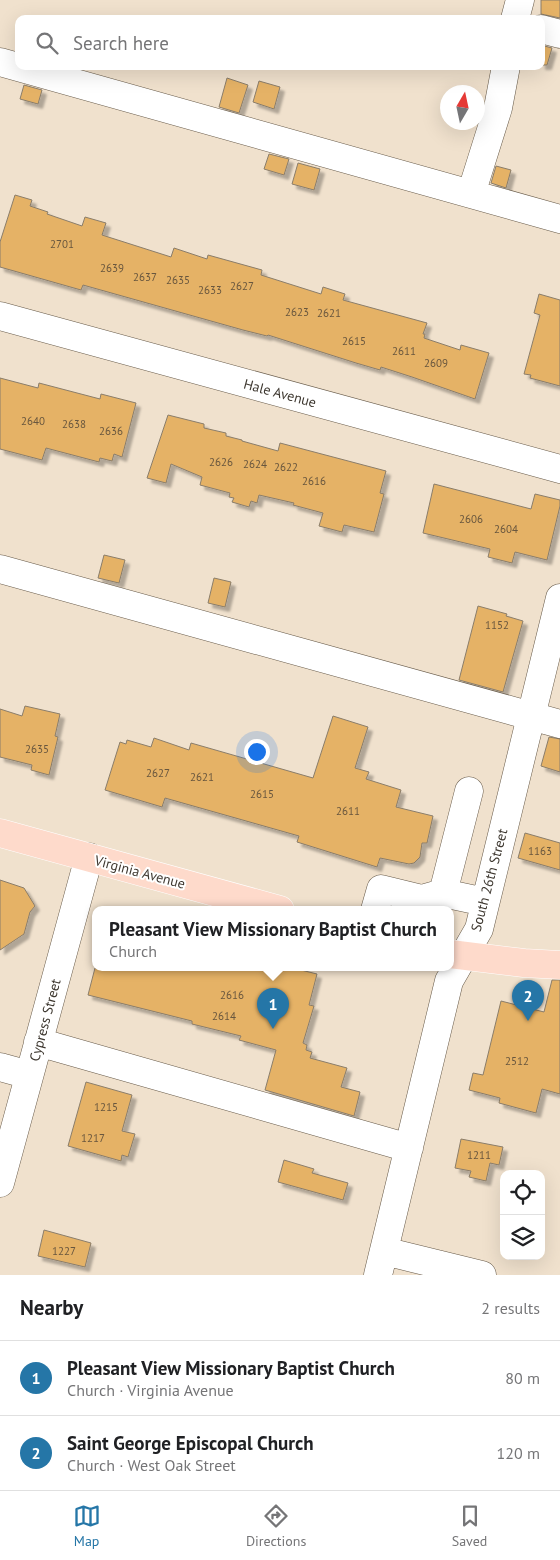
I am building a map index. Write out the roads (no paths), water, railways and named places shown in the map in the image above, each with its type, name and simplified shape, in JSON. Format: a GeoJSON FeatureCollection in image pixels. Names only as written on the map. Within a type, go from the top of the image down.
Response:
{"type":"FeatureCollection","features":[{"type":"Feature","properties":{"kind":"main road","name":"Virginia Avenue"},"geometry":{"type":"LineString","coordinates":[[0,833],[265,906]]}},
{"type":"Feature","properties":{"kind":"main road"},"geometry":{"type":"LineString","coordinates":[[458,954],[524,964],[560,965]]}},
{"type":"Feature","properties":{"kind":"street"},"geometry":{"type":"LineString","coordinates":[[516,15],[520,0]]}},
{"type":"Feature","properties":{"kind":"street"},"geometry":{"type":"LineString","coordinates":[[545,30],[560,34]]}},
{"type":"Feature","properties":{"kind":"street"},"geometry":{"type":"LineString","coordinates":[[0,62],[15,66]]}},
{"type":"Feature","properties":{"kind":"street"},"geometry":{"type":"LineString","coordinates":[[29,70],[560,219]]}},
{"type":"Feature","properties":{"kind":"street"},"geometry":{"type":"LineString","coordinates":[[471,194],[498,108],[505,70]]}},
{"type":"Feature","properties":{"kind":"street","name":"Hale Avenue"},"geometry":{"type":"LineString","coordinates":[[0,316],[560,469]]}},
{"type":"Feature","properties":{"kind":"street"},"geometry":{"type":"LineString","coordinates":[[0,569],[560,724]]}},
{"type":"Feature","properties":{"kind":"street","name":"South 26th Street"},"geometry":{"type":"LineString","coordinates":[[454,966],[458,954],[479,928],[560,598]]}},
{"type":"Feature","properties":{"kind":"street"},"geometry":{"type":"LineString","coordinates":[[439,902],[466,803],[505,824]]}},
{"type":"Feature","properties":{"kind":"street","name":"Cypress Street"},"geometry":{"type":"LineString","coordinates":[[0,1183],[89,858]]}},
{"type":"Feature","properties":{"kind":"street"},"geometry":{"type":"LineString","coordinates":[[376,906],[381,889],[439,902],[485,902]]}},
{"type":"Feature","properties":{"kind":"street","name":"South 26th Street"},"geometry":{"type":"LineString","coordinates":[[381,1263],[453,971]]}},
{"type":"Feature","properties":{"kind":"street"},"geometry":{"type":"LineString","coordinates":[[38,1042],[409,1148]]}},
{"type":"Feature","properties":{"kind":"street"},"geometry":{"type":"LineString","coordinates":[[0,1067],[30,1075]]}},
{"type":"Feature","properties":{"kind":"street"},"geometry":{"type":"LineString","coordinates":[[381,1263],[482,1275]]}},
{"type":"Feature","properties":{"kind":"place","name":"Saint George Episcopal Church"},"geometry":{"type":"Point","coordinates":[528,1021]}},
{"type":"Feature","properties":{"kind":"place","name":"Pleasant View Missionary Baptist Church"},"geometry":{"type":"Point","coordinates":[273,1029]}}]}
